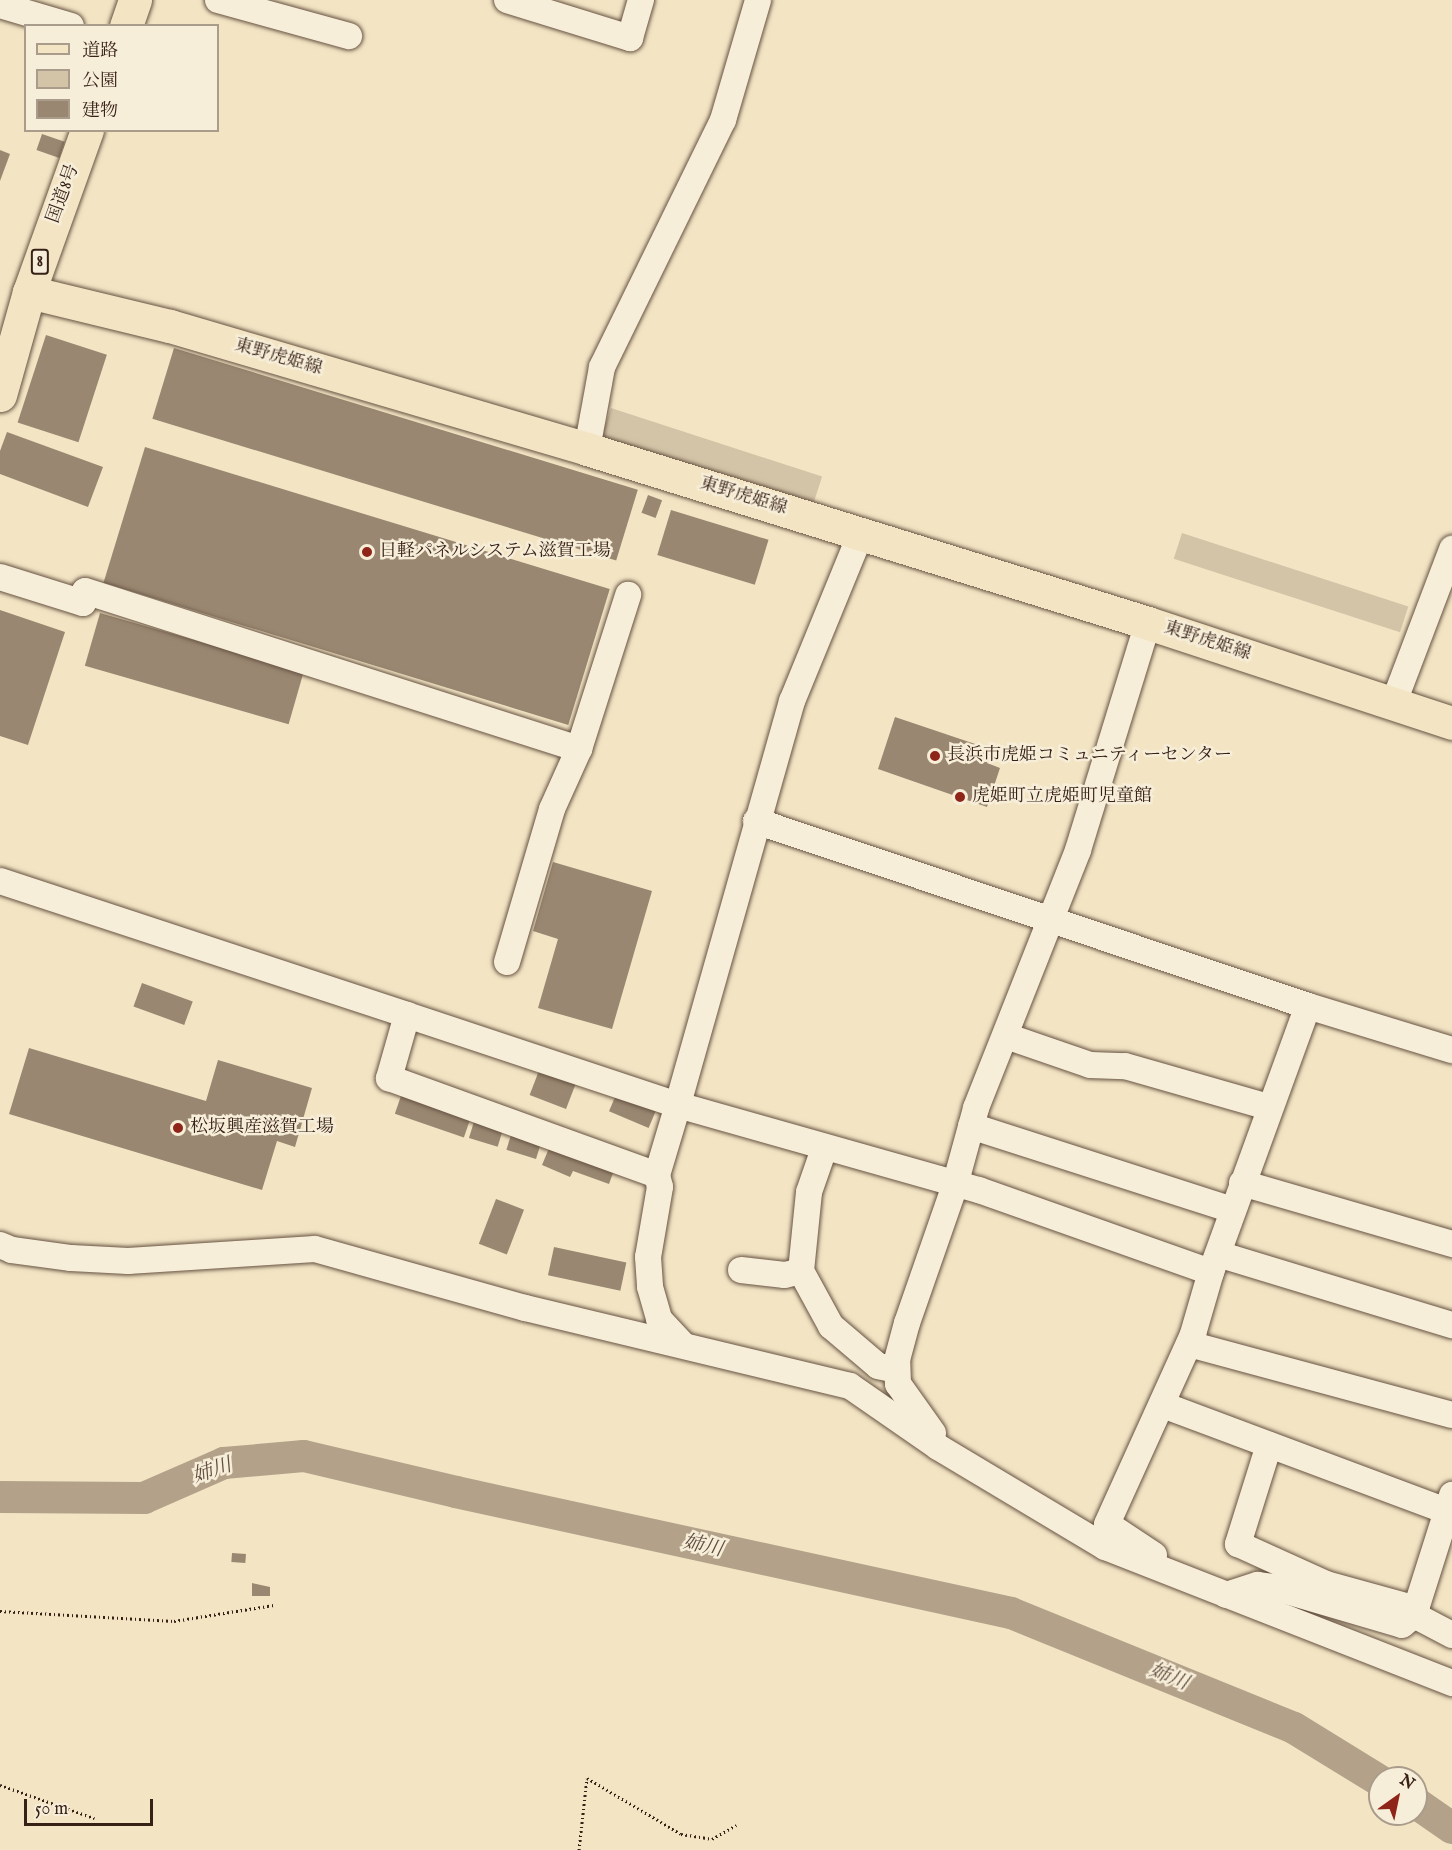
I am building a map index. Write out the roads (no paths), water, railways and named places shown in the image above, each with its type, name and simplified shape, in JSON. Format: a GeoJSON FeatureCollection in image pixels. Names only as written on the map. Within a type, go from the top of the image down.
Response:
{"type":"FeatureCollection","features":[{"type":"Feature","properties":{"kind":"main road"},"geometry":{"type":"LineString","coordinates":[[127,24],[135,0]]}},
{"type":"Feature","properties":{"kind":"main road","name":"国道8号"},"geometry":{"type":"LineString","coordinates":[[0,395],[29,292],[86,132]]}},
{"type":"Feature","properties":{"kind":"main road","name":"東野虎姫線"},"geometry":{"type":"LineString","coordinates":[[29,292],[170,326],[587,449],[1148,623],[1394,702],[1452,723]]}},
{"type":"Feature","properties":{"kind":"street"},"geometry":{"type":"LineString","coordinates":[[218,0],[349,36]]}},
{"type":"Feature","properties":{"kind":"street"},"geometry":{"type":"LineString","coordinates":[[507,0],[630,38],[641,0]]}},
{"type":"Feature","properties":{"kind":"street"},"geometry":{"type":"LineString","coordinates":[[587,449],[603,367],[723,120],[758,0]]}},
{"type":"Feature","properties":{"kind":"street"},"geometry":{"type":"LineString","coordinates":[[0,5],[64,24]]}},
{"type":"Feature","properties":{"kind":"street"},"geometry":{"type":"LineString","coordinates":[[683,1345],[659,1319],[650,1287],[648,1257],[660,1187],[657,1175],[792,701],[861,533]]}},
{"type":"Feature","properties":{"kind":"street"},"geometry":{"type":"LineString","coordinates":[[1394,702],[1452,549]]}},
{"type":"Feature","properties":{"kind":"street"},"geometry":{"type":"LineString","coordinates":[[0,577],[83,603],[85,591],[579,749]]}},
{"type":"Feature","properties":{"kind":"street"},"geometry":{"type":"LineString","coordinates":[[507,962],[552,809],[579,749],[628,595]]}},
{"type":"Feature","properties":{"kind":"street"},"geometry":{"type":"LineString","coordinates":[[947,1453],[912,1409],[898,1384],[897,1370],[917,1291],[955,1185],[971,1126],[1052,921],[1148,623]]}},
{"type":"Feature","properties":{"kind":"street"},"geometry":{"type":"LineString","coordinates":[[756,821],[1308,1006],[1452,1050]]}},
{"type":"Feature","properties":{"kind":"street"},"geometry":{"type":"LineString","coordinates":[[0,882],[678,1105],[1215,1263],[1452,1325]]}},
{"type":"Feature","properties":{"kind":"street"},"geometry":{"type":"LineString","coordinates":[[1181,1577],[1107,1524],[1189,1344],[1268,1107],[1308,1006]]}},
{"type":"Feature","properties":{"kind":"street"},"geometry":{"type":"LineString","coordinates":[[407,1015],[389,1078],[657,1175]]}},
{"type":"Feature","properties":{"kind":"street"},"geometry":{"type":"LineString","coordinates":[[1006,1036],[1090,1065],[1125,1066],[1268,1107]]}},
{"type":"Feature","properties":{"kind":"street"},"geometry":{"type":"LineString","coordinates":[[971,1126],[1233,1210]]}},
{"type":"Feature","properties":{"kind":"street"},"geometry":{"type":"LineString","coordinates":[[824,1149],[808,1192],[801,1271],[831,1326],[878,1366],[897,1370]]}},
{"type":"Feature","properties":{"kind":"street"},"geometry":{"type":"LineString","coordinates":[[1242,1183],[1452,1244]]}},
{"type":"Feature","properties":{"kind":"street"},"geometry":{"type":"LineString","coordinates":[[0,1245],[12,1250],[71,1258],[128,1261],[315,1249],[525,1308],[850,1386],[947,1453],[1105,1547],[1452,1683]]}},
{"type":"Feature","properties":{"kind":"street"},"geometry":{"type":"LineString","coordinates":[[741,1270],[785,1275],[801,1271]]}},
{"type":"Feature","properties":{"kind":"street"},"geometry":{"type":"LineString","coordinates":[[1189,1344],[1452,1415]]}},
{"type":"Feature","properties":{"kind":"street"},"geometry":{"type":"LineString","coordinates":[[1162,1405],[1269,1445],[1450,1503],[1416,1612],[1402,1625],[1257,1584],[1226,1594]]}},
{"type":"Feature","properties":{"kind":"street"},"geometry":{"type":"LineString","coordinates":[[1269,1445],[1238,1544],[1326,1584],[1416,1612],[1452,1635]]}},
{"type":"Feature","properties":{"kind":"waterway","name":"姉川"},"geometry":{"type":"LineString","coordinates":[[0,1497],[144,1498],[224,1463],[304,1456],[456,1492],[1011,1613],[1294,1728],[1368,1774]]}},
{"type":"Feature","properties":{"kind":"waterway","name":"姉川"},"geometry":{"type":"LineString","coordinates":[[1428,1811],[1452,1828]]}},
{"type":"Feature","properties":{"kind":"place","name":"日軽パネルシステム滋賀工場"},"geometry":{"type":"Point","coordinates":[367,552]}},
{"type":"Feature","properties":{"kind":"place","name":"長浜市虎姫コミュニティーセンター"},"geometry":{"type":"Point","coordinates":[935,756]}},
{"type":"Feature","properties":{"kind":"place","name":"虎姫町立虎姫町児童館"},"geometry":{"type":"Point","coordinates":[960,797]}},
{"type":"Feature","properties":{"kind":"place","name":"松坂興産滋賀工場"},"geometry":{"type":"Point","coordinates":[178,1128]}}]}
